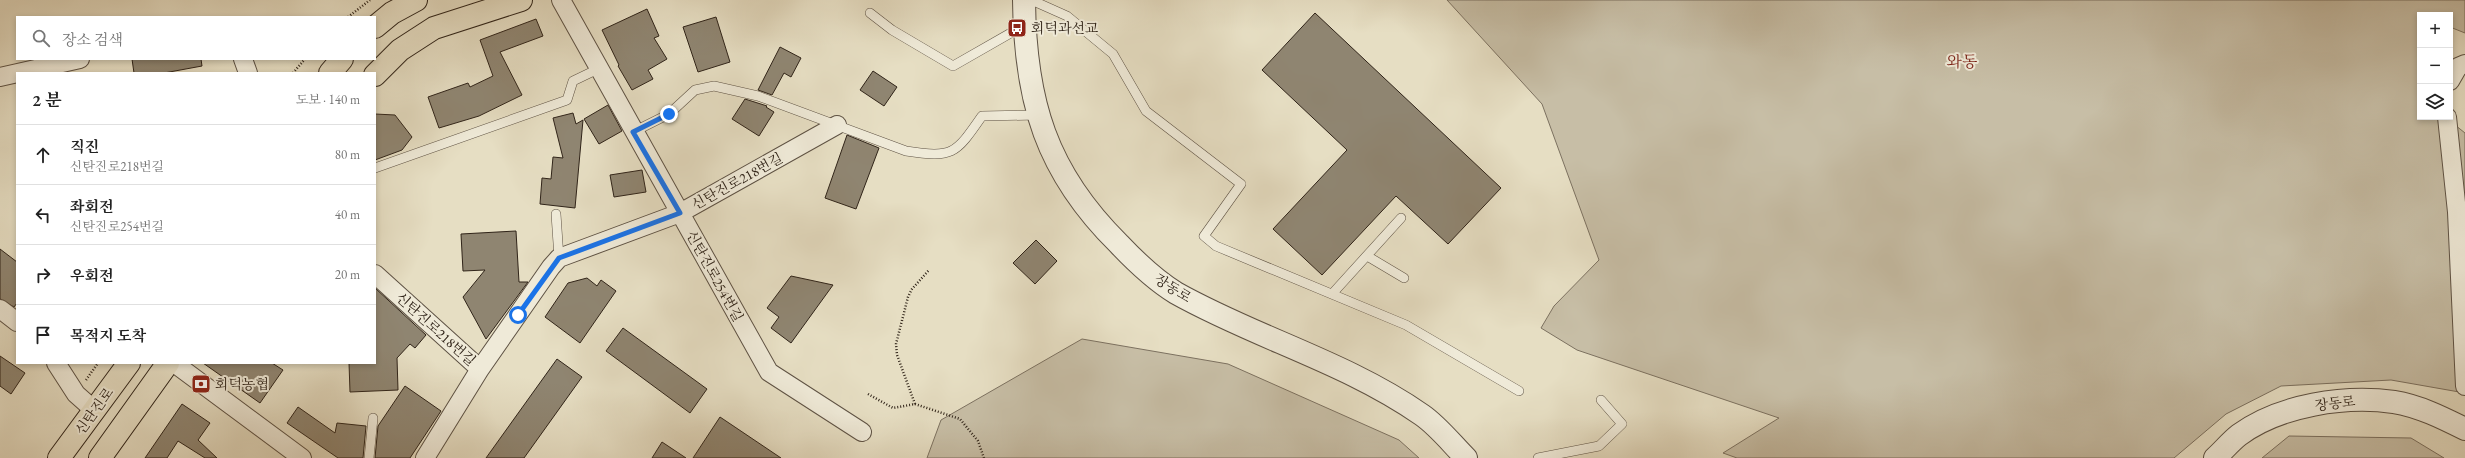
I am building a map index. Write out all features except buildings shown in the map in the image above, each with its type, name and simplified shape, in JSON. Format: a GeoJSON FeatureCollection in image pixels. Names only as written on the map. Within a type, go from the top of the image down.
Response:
{"type":"FeatureCollection","features":[{"type":"Feature","properties":{"kind":"main road"},"geometry":{"type":"LineString","coordinates":[[376,26],[392,13],[416,0]]}},
{"type":"Feature","properties":{"kind":"main road"},"geometry":{"type":"LineString","coordinates":[[376,74],[400,50],[434,28],[521,0]]}},
{"type":"Feature","properties":{"kind":"main road"},"geometry":{"type":"LineString","coordinates":[[331,72],[341,60]]}},
{"type":"Feature","properties":{"kind":"main road","name":"신탄진로"},"geometry":{"type":"LineString","coordinates":[[59,458],[128,364]]}},
{"type":"Feature","properties":{"kind":"main road"},"geometry":{"type":"LineString","coordinates":[[100,458],[167,364]]}},
{"type":"Feature","properties":{"kind":"street","name":"신탄진로254번길"},"geometry":{"type":"LineString","coordinates":[[561,0],[633,132],[769,372],[862,432]]}},
{"type":"Feature","properties":{"kind":"street","name":"장동로"},"geometry":{"type":"LineString","coordinates":[[1024,0],[1024,25],[1029,76],[1037,115],[1046,141],[1071,189],[1106,232],[1142,268],[1176,293],[1362,378],[1423,416],[1466,458]]}},
{"type":"Feature","properties":{"kind":"street"},"geometry":{"type":"LineString","coordinates":[[22,72],[76,60]]}},
{"type":"Feature","properties":{"kind":"street"},"geometry":{"type":"LineString","coordinates":[[243,60],[248,72]]}},
{"type":"Feature","properties":{"kind":"street"},"geometry":{"type":"LineString","coordinates":[[2453,76],[2458,67],[2465,64]]}},
{"type":"Feature","properties":{"kind":"street"},"geometry":{"type":"LineString","coordinates":[[0,77],[16,73]]}},
{"type":"Feature","properties":{"kind":"street"},"geometry":{"type":"LineString","coordinates":[[2447,120],[2457,212],[2465,386]]}},
{"type":"Feature","properties":{"kind":"street","name":"신탄진로218번길"},"geometry":{"type":"LineString","coordinates":[[425,458],[480,369],[559,258],[680,213],[837,125]]}},
{"type":"Feature","properties":{"kind":"street","name":"신탄진로218번길"},"geometry":{"type":"LineString","coordinates":[[376,275],[480,369]]}},
{"type":"Feature","properties":{"kind":"street"},"geometry":{"type":"LineString","coordinates":[[0,309],[16,321]]}},
{"type":"Feature","properties":{"kind":"street"},"geometry":{"type":"LineString","coordinates":[[57,364],[76,394],[94,410]]}},
{"type":"Feature","properties":{"kind":"street"},"geometry":{"type":"LineString","coordinates":[[175,364],[302,458]]}},
{"type":"Feature","properties":{"kind":"street","name":"장동로"},"geometry":{"type":"LineString","coordinates":[[2214,458],[2240,435],[2279,415],[2317,404],[2357,400],[2395,402],[2438,416],[2465,429]]}},
{"type":"Feature","properties":{"kind":"lane"},"geometry":{"type":"LineString","coordinates":[[1030,0],[1067,16],[1113,54],[1146,111],[1241,184],[1204,236],[1216,246],[1406,325],[1519,391]]}},
{"type":"Feature","properties":{"kind":"lane"},"geometry":{"type":"LineString","coordinates":[[870,13],[892,30],[953,66],[1024,25]]}},
{"type":"Feature","properties":{"kind":"lane"},"geometry":{"type":"LineString","coordinates":[[376,168],[567,100],[573,81],[598,69]]}},
{"type":"Feature","properties":{"kind":"lane"},"geometry":{"type":"LineString","coordinates":[[633,132],[669,114],[695,90],[714,86],[758,96],[906,150],[928,154],[951,152],[964,142],[982,116],[1037,115]]}},
{"type":"Feature","properties":{"kind":"lane"},"geometry":{"type":"LineString","coordinates":[[556,214],[559,258]]}},
{"type":"Feature","properties":{"kind":"lane"},"geometry":{"type":"LineString","coordinates":[[1332,294],[1401,218]]}},
{"type":"Feature","properties":{"kind":"lane"},"geometry":{"type":"LineString","coordinates":[[1367,256],[1404,278]]}},
{"type":"Feature","properties":{"kind":"lane"},"geometry":{"type":"LineString","coordinates":[[1538,458],[1599,446],[1622,424],[1601,400]]}},
{"type":"Feature","properties":{"kind":"lane"},"geometry":{"type":"LineString","coordinates":[[369,458],[373,418]]}},
{"type":"Feature","properties":{"kind":"path"},"geometry":{"type":"LineString","coordinates":[[349,16],[370,0]]}},
{"type":"Feature","properties":{"kind":"path"},"geometry":{"type":"LineString","coordinates":[[294,72],[304,60]]}},
{"type":"Feature","properties":{"kind":"path"},"geometry":{"type":"LineString","coordinates":[[915,404],[897,355],[896,344],[908,297],[912,289],[929,270]]}},
{"type":"Feature","properties":{"kind":"path"},"geometry":{"type":"LineString","coordinates":[[82,385],[97,364]]}},
{"type":"Feature","properties":{"kind":"path"},"geometry":{"type":"LineString","coordinates":[[868,394],[893,408],[915,404],[960,419],[978,441],[984,458]]}},
{"type":"Feature","properties":{"kind":"shaded area"},"geometry":{"type":"Polygon","coordinates":[[[1447,0],[2465,0],[2465,33],[2453,28],[2453,12],[2417,12],[2417,120],[2449,120],[2465,133],[2465,393],[2391,380],[2281,386],[2226,414],[2174,458],[1737,458],[1723,453],[1779,418],[1577,350],[1541,328],[1554,306],[1599,260],[1542,104],[1447,0]]]}},
{"type":"Feature","properties":{"kind":"shaded area"},"geometry":{"type":"Polygon","coordinates":[[[1082,339],[1228,364],[1399,440],[1419,458],[927,458],[941,420],[1082,339]]]}},
{"type":"Feature","properties":{"kind":"shaded area"},"geometry":{"type":"Polygon","coordinates":[[[2289,436],[2411,438],[2444,458],[2262,458],[2289,436]]]}},
{"type":"Feature","properties":{"kind":"place","name":"회덕과선교"},"geometry":{"type":"Point","coordinates":[1017,28]}},
{"type":"Feature","properties":{"kind":"place","name":"회덕농협"},"geometry":{"type":"Point","coordinates":[201,384]}},
{"type":"Feature","properties":{"kind":"district","name":"와동"},"geometry":{"type":"Point","coordinates":[1962,61]}},
{"type":"Feature","properties":{"kind":"route"},"geometry":{"type":"LineString","coordinates":[[518,315],[551,267],[559,258],[680,213],[633,132],[669,114]]}}]}
